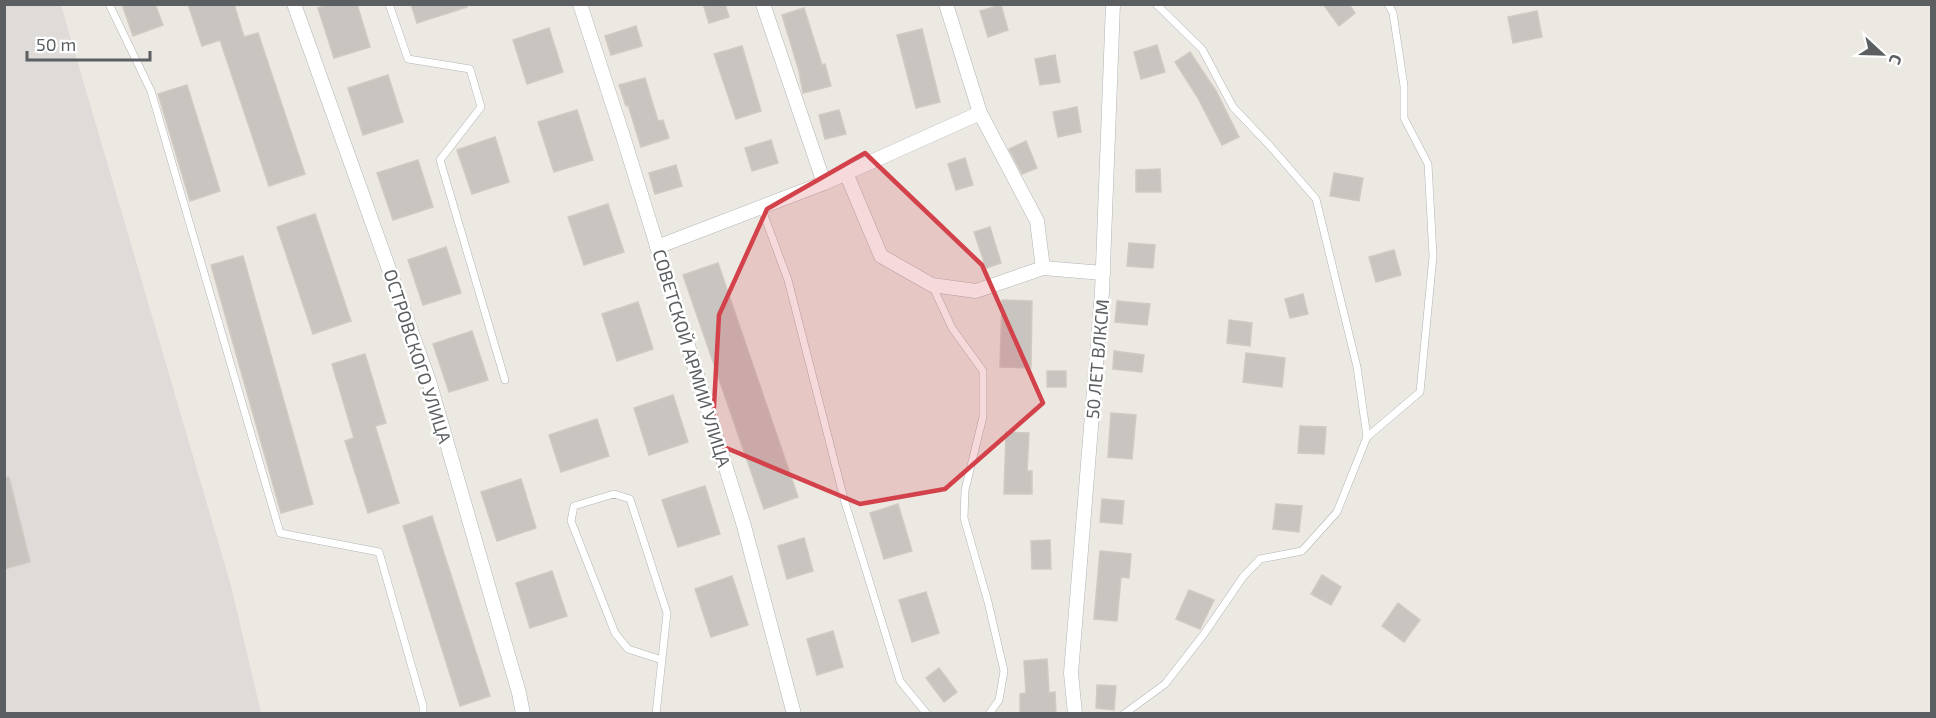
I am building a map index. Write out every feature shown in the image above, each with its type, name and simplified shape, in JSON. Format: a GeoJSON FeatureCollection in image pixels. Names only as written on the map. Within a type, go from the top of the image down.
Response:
{"type":"FeatureCollection","features":[{"type":"Feature","properties":{"kind":"street","name":"ОСТРОВСКОГО УЛИЦА"},"geometry":{"type":"LineString","coordinates":[[294,4],[429,381],[516,682],[523,714]]}},
{"type":"Feature","properties":{"kind":"street","name":"СОВЕТСКОЙ АРМИИ УЛИЦА"},"geometry":{"type":"LineString","coordinates":[[580,4],[744,526],[795,714]]}},
{"type":"Feature","properties":{"kind":"street"},"geometry":{"type":"LineString","coordinates":[[763,4],[824,183]]}},
{"type":"Feature","properties":{"kind":"street"},"geometry":{"type":"LineString","coordinates":[[946,4],[980,113],[1037,221],[1043,268]]}},
{"type":"Feature","properties":{"kind":"street","name":"50 ЛЕТ ВЛКСМ"},"geometry":{"type":"LineString","coordinates":[[1075,714],[1071,673],[1103,273],[1113,4]]}},
{"type":"Feature","properties":{"kind":"street"},"geometry":{"type":"LineString","coordinates":[[657,247],[824,183],[980,113]]}},
{"type":"Feature","properties":{"kind":"street"},"geometry":{"type":"LineString","coordinates":[[846,173],[881,256],[932,285],[976,291],[1043,268],[1103,273]]}},
{"type":"Feature","properties":{"kind":"lane"},"geometry":{"type":"LineString","coordinates":[[109,4],[151,91],[280,533],[379,552],[423,706],[423,714]]}},
{"type":"Feature","properties":{"kind":"lane"},"geometry":{"type":"LineString","coordinates":[[389,4],[408,59],[470,69],[481,107],[440,160],[505,380]]}},
{"type":"Feature","properties":{"kind":"lane"},"geometry":{"type":"LineString","coordinates":[[1155,4],[1202,50],[1233,107],[1316,199],[1357,367],[1367,437]]}},
{"type":"Feature","properties":{"kind":"lane"},"geometry":{"type":"LineString","coordinates":[[1124,714],[1165,684],[1204,634],[1243,577],[1260,559],[1302,551],[1337,512],[1367,437],[1420,392],[1434,256],[1428,164],[1404,118],[1404,86],[1393,14],[1388,4]]}},
{"type":"Feature","properties":{"kind":"lane"},"geometry":{"type":"LineString","coordinates":[[761,207],[788,280],[844,499],[900,681],[927,714]]}},
{"type":"Feature","properties":{"kind":"lane"},"geometry":{"type":"LineString","coordinates":[[932,285],[952,328],[983,371],[983,417],[965,490],[964,518],[988,602],[1004,671],[999,700],[989,714]]}},
{"type":"Feature","properties":{"kind":"lane"},"geometry":{"type":"LineString","coordinates":[[656,714],[662,660],[667,613],[630,499],[614,494],[574,506],[571,521],[615,633],[628,649],[662,660]]}},
{"type":"Feature","properties":{"kind":"highlighted area"},"geometry":{"type":"Polygon","coordinates":[[[865,153],[982,265],[1043,403],[945,489],[860,504],[712,442],[719,315],[767,209],[865,153]]]}},
{"type":"Feature","properties":{"kind":"shaded area"},"geometry":{"type":"Polygon","coordinates":[[[4,5],[61,5],[231,586],[261,713],[5,713],[4,5]]]}},
{"type":"Feature","properties":{"kind":"building"},"geometry":{"type":"Polygon","coordinates":[[[122,4],[155,4],[163,25],[133,36],[122,4]]]}},
{"type":"Feature","properties":{"kind":"building"},"geometry":{"type":"Polygon","coordinates":[[[188,4],[234,4],[244,37],[258,33],[305,174],[269,186],[220,40],[202,46],[188,4]]]}},
{"type":"Feature","properties":{"kind":"building"},"geometry":{"type":"Polygon","coordinates":[[[330,4],[357,4],[370,47],[334,58],[318,8],[330,4]]]}},
{"type":"Feature","properties":{"kind":"building"},"geometry":{"type":"Polygon","coordinates":[[[411,4],[466,4],[467,7],[417,23],[411,4]]]}},
{"type":"Feature","properties":{"kind":"building"},"geometry":{"type":"Polygon","coordinates":[[[703,4],[725,4],[729,17],[709,23],[703,4]]]}},
{"type":"Feature","properties":{"kind":"building"},"geometry":{"type":"Polygon","coordinates":[[[1323,4],[1349,4],[1355,13],[1339,26],[1323,4]]]}},
{"type":"Feature","properties":{"kind":"building"},"geometry":{"type":"Polygon","coordinates":[[[1001,5],[1008,30],[988,37],[980,11],[1001,5]]]}},
{"type":"Feature","properties":{"kind":"building"},"geometry":{"type":"Polygon","coordinates":[[[804,8],[831,86],[803,93],[799,71],[782,15],[804,8]]]}},
{"type":"Feature","properties":{"kind":"building"},"geometry":{"type":"Polygon","coordinates":[[[1537,11],[1542,37],[1513,43],[1508,17],[1537,11]]]}},
{"type":"Feature","properties":{"kind":"building"},"geometry":{"type":"Polygon","coordinates":[[[636,26],[642,46],[611,55],[605,36],[636,26]]]}},
{"type":"Feature","properties":{"kind":"building"},"geometry":{"type":"Polygon","coordinates":[[[549,28],[563,72],[527,84],[513,40],[549,28]]]}},
{"type":"Feature","properties":{"kind":"building"},"geometry":{"type":"Polygon","coordinates":[[[922,29],[940,102],[916,108],[897,35],[922,29]]]}},
{"type":"Feature","properties":{"kind":"building"},"geometry":{"type":"Polygon","coordinates":[[[1157,45],[1165,72],[1141,79],[1134,52],[1157,45]]]}},
{"type":"Feature","properties":{"kind":"building"},"geometry":{"type":"Polygon","coordinates":[[[742,46],[761,111],[736,119],[714,54],[742,46]]]}},
{"type":"Feature","properties":{"kind":"building"},"geometry":{"type":"Polygon","coordinates":[[[1190,52],[1216,91],[1239,137],[1222,145],[1198,98],[1175,62],[1190,52]]]}},
{"type":"Feature","properties":{"kind":"building"},"geometry":{"type":"Polygon","coordinates":[[[1055,55],[1060,82],[1040,85],[1035,59],[1055,55]]]}},
{"type":"Feature","properties":{"kind":"building"},"geometry":{"type":"Polygon","coordinates":[[[388,75],[403,122],[363,135],[348,88],[388,75]]]}},
{"type":"Feature","properties":{"kind":"building"},"geometry":{"type":"Polygon","coordinates":[[[645,78],[658,121],[663,120],[669,138],[641,147],[619,85],[645,78]]]}},
{"type":"Feature","properties":{"kind":"building"},"geometry":{"type":"Polygon","coordinates":[[[187,85],[220,191],[190,201],[158,94],[187,85]]]}},
{"type":"Feature","properties":{"kind":"building"},"geometry":{"type":"Polygon","coordinates":[[[1077,107],[1081,132],[1058,137],[1053,112],[1077,107]]]}},
{"type":"Feature","properties":{"kind":"building"},"geometry":{"type":"Polygon","coordinates":[[[577,110],[593,160],[554,172],[538,122],[577,110]]]}},
{"type":"Feature","properties":{"kind":"building"},"geometry":{"type":"Polygon","coordinates":[[[839,110],[846,134],[825,139],[819,115],[839,110]]]}},
{"type":"Feature","properties":{"kind":"building"},"geometry":{"type":"Polygon","coordinates":[[[495,137],[509,182],[472,194],[457,150],[495,137]]]}},
{"type":"Feature","properties":{"kind":"building"},"geometry":{"type":"Polygon","coordinates":[[[771,140],[778,163],[752,171],[745,148],[771,140]]]}},
{"type":"Feature","properties":{"kind":"building"},"geometry":{"type":"Polygon","coordinates":[[[1026,141],[1037,168],[1022,174],[1009,149],[1026,141]]]}},
{"type":"Feature","properties":{"kind":"building"},"geometry":{"type":"Polygon","coordinates":[[[965,158],[973,185],[956,190],[948,164],[965,158]]]}},
{"type":"Feature","properties":{"kind":"building"},"geometry":{"type":"Polygon","coordinates":[[[418,160],[433,207],[393,220],[377,173],[418,160]]]}},
{"type":"Feature","properties":{"kind":"building"},"geometry":{"type":"Polygon","coordinates":[[[676,165],[682,186],[655,194],[649,173],[676,165]]]}},
{"type":"Feature","properties":{"kind":"building"},"geometry":{"type":"Polygon","coordinates":[[[1160,169],[1161,192],[1136,192],[1136,170],[1160,169]]]}},
{"type":"Feature","properties":{"kind":"building"},"geometry":{"type":"Polygon","coordinates":[[[1334,173],[1363,178],[1359,201],[1330,196],[1334,173]]]}},
{"type":"Feature","properties":{"kind":"building"},"geometry":{"type":"Polygon","coordinates":[[[608,204],[624,252],[584,265],[568,217],[608,204]]]}},
{"type":"Feature","properties":{"kind":"building"},"geometry":{"type":"Polygon","coordinates":[[[315,214],[351,321],[313,334],[277,227],[315,214]]]}},
{"type":"Feature","properties":{"kind":"building"},"geometry":{"type":"Polygon","coordinates":[[[990,227],[1001,263],[986,268],[974,232],[990,227]]]}},
{"type":"Feature","properties":{"kind":"building"},"geometry":{"type":"Polygon","coordinates":[[[1129,243],[1155,245],[1153,268],[1127,266],[1129,243]]]}},
{"type":"Feature","properties":{"kind":"building"},"geometry":{"type":"Polygon","coordinates":[[[446,247],[461,293],[423,305],[408,260],[446,247]]]}},
{"type":"Feature","properties":{"kind":"building"},"geometry":{"type":"Polygon","coordinates":[[[1394,250],[1401,275],[1376,282],[1369,257],[1394,250]]]}},
{"type":"Feature","properties":{"kind":"building"},"geometry":{"type":"Polygon","coordinates":[[[243,256],[313,504],[281,513],[211,265],[243,256]]]}},
{"type":"Feature","properties":{"kind":"building"},"geometry":{"type":"Polygon","coordinates":[[[718,263],[798,497],[764,509],[683,275],[718,263]]]}},
{"type":"Feature","properties":{"kind":"building"},"geometry":{"type":"Polygon","coordinates":[[[1303,294],[1308,314],[1290,318],[1285,299],[1303,294]]]}},
{"type":"Feature","properties":{"kind":"building"},"geometry":{"type":"Polygon","coordinates":[[[1002,300],[1032,301],[1031,368],[1000,367],[1002,300]]]}},
{"type":"Feature","properties":{"kind":"building"},"geometry":{"type":"Polygon","coordinates":[[[1117,301],[1150,304],[1147,325],[1115,322],[1117,301]]]}},
{"type":"Feature","properties":{"kind":"building"},"geometry":{"type":"Polygon","coordinates":[[[638,302],[653,349],[617,361],[602,314],[638,302]]]}},
{"type":"Feature","properties":{"kind":"building"},"geometry":{"type":"Polygon","coordinates":[[[1229,320],[1252,323],[1250,346],[1227,343],[1229,320]]]}},
{"type":"Feature","properties":{"kind":"building"},"geometry":{"type":"Polygon","coordinates":[[[472,331],[488,380],[449,392],[433,344],[472,331]]]}},
{"type":"Feature","properties":{"kind":"building"},"geometry":{"type":"Polygon","coordinates":[[[1114,351],[1144,355],[1142,372],[1113,369],[1114,351]]]}},
{"type":"Feature","properties":{"kind":"building"},"geometry":{"type":"Polygon","coordinates":[[[1246,353],[1285,358],[1282,387],[1243,382],[1246,353]]]}},
{"type":"Feature","properties":{"kind":"building"},"geometry":{"type":"Polygon","coordinates":[[[365,354],[386,423],[375,426],[399,503],[368,513],[345,441],[354,438],[332,364],[365,354]]]}},
{"type":"Feature","properties":{"kind":"building"},"geometry":{"type":"Polygon","coordinates":[[[1047,371],[1066,371],[1066,387],[1047,387],[1047,371]]]}},
{"type":"Feature","properties":{"kind":"building"},"geometry":{"type":"Polygon","coordinates":[[[673,395],[688,442],[649,455],[634,408],[673,395]]]}},
{"type":"Feature","properties":{"kind":"building"},"geometry":{"type":"Polygon","coordinates":[[[1111,413],[1136,415],[1132,459],[1108,457],[1111,413]]]}},
{"type":"Feature","properties":{"kind":"building"},"geometry":{"type":"Polygon","coordinates":[[[597,419],[609,456],[561,472],[549,435],[597,419]]]}},
{"type":"Feature","properties":{"kind":"building"},"geometry":{"type":"Polygon","coordinates":[[[1300,426],[1326,427],[1324,454],[1298,453],[1300,426]]]}},
{"type":"Feature","properties":{"kind":"building"},"geometry":{"type":"Polygon","coordinates":[[[1006,432],[1029,433],[1027,471],[1032,471],[1032,494],[1004,494],[1006,432]]]}},
{"type":"Feature","properties":{"kind":"building"},"geometry":{"type":"Polygon","coordinates":[[[4,477],[9,477],[30,562],[4,569],[4,477]]]}},
{"type":"Feature","properties":{"kind":"building"},"geometry":{"type":"Polygon","coordinates":[[[521,479],[536,528],[497,541],[481,492],[521,479]]]}},
{"type":"Feature","properties":{"kind":"building"},"geometry":{"type":"Polygon","coordinates":[[[705,486],[720,534],[678,547],[662,500],[705,486]]]}},
{"type":"Feature","properties":{"kind":"building"},"geometry":{"type":"Polygon","coordinates":[[[1102,499],[1124,501],[1122,524],[1100,522],[1102,499]]]}},
{"type":"Feature","properties":{"kind":"building"},"geometry":{"type":"Polygon","coordinates":[[[898,504],[912,551],[884,559],[870,513],[898,504]]]}},
{"type":"Feature","properties":{"kind":"building"},"geometry":{"type":"Polygon","coordinates":[[[1276,504],[1302,506],[1299,532],[1273,529],[1276,504]]]}},
{"type":"Feature","properties":{"kind":"building"},"geometry":{"type":"Polygon","coordinates":[[[432,516],[490,696],[460,706],[403,526],[432,516]]]}},
{"type":"Feature","properties":{"kind":"building"},"geometry":{"type":"Polygon","coordinates":[[[804,538],[813,571],[787,579],[778,546],[804,538]]]}},
{"type":"Feature","properties":{"kind":"building"},"geometry":{"type":"Polygon","coordinates":[[[1050,540],[1051,569],[1032,569],[1031,541],[1050,540]]]}},
{"type":"Feature","properties":{"kind":"building"},"geometry":{"type":"Polygon","coordinates":[[[1100,551],[1131,554],[1129,578],[1121,577],[1117,621],[1094,619],[1100,551]]]}},
{"type":"Feature","properties":{"kind":"building"},"geometry":{"type":"Polygon","coordinates":[[[552,571],[567,616],[530,628],[516,583],[552,571]]]}},
{"type":"Feature","properties":{"kind":"building"},"geometry":{"type":"Polygon","coordinates":[[[1322,575],[1341,587],[1331,605],[1311,594],[1322,575]]]}},
{"type":"Feature","properties":{"kind":"building"},"geometry":{"type":"Polygon","coordinates":[[[732,576],[748,625],[711,637],[695,589],[732,576]]]}},
{"type":"Feature","properties":{"kind":"building"},"geometry":{"type":"Polygon","coordinates":[[[1189,590],[1214,600],[1200,629],[1176,619],[1189,590]]]}},
{"type":"Feature","properties":{"kind":"building"},"geometry":{"type":"Polygon","coordinates":[[[926,592],[939,633],[912,642],[899,600],[926,592]]]}},
{"type":"Feature","properties":{"kind":"building"},"geometry":{"type":"Polygon","coordinates":[[[1398,603],[1420,620],[1404,642],[1382,626],[1398,603]]]}},
{"type":"Feature","properties":{"kind":"building"},"geometry":{"type":"Polygon","coordinates":[[[833,631],[843,667],[817,675],[807,639],[833,631]]]}},
{"type":"Feature","properties":{"kind":"building"},"geometry":{"type":"Polygon","coordinates":[[[1047,659],[1049,693],[1055,692],[1056,714],[1020,714],[1020,694],[1026,693],[1024,661],[1047,659]]]}},
{"type":"Feature","properties":{"kind":"building"},"geometry":{"type":"Polygon","coordinates":[[[939,668],[957,692],[944,702],[926,678],[939,668]]]}},
{"type":"Feature","properties":{"kind":"building"},"geometry":{"type":"Polygon","coordinates":[[[1097,685],[1116,686],[1114,710],[1096,708],[1097,685]]]}}]}
